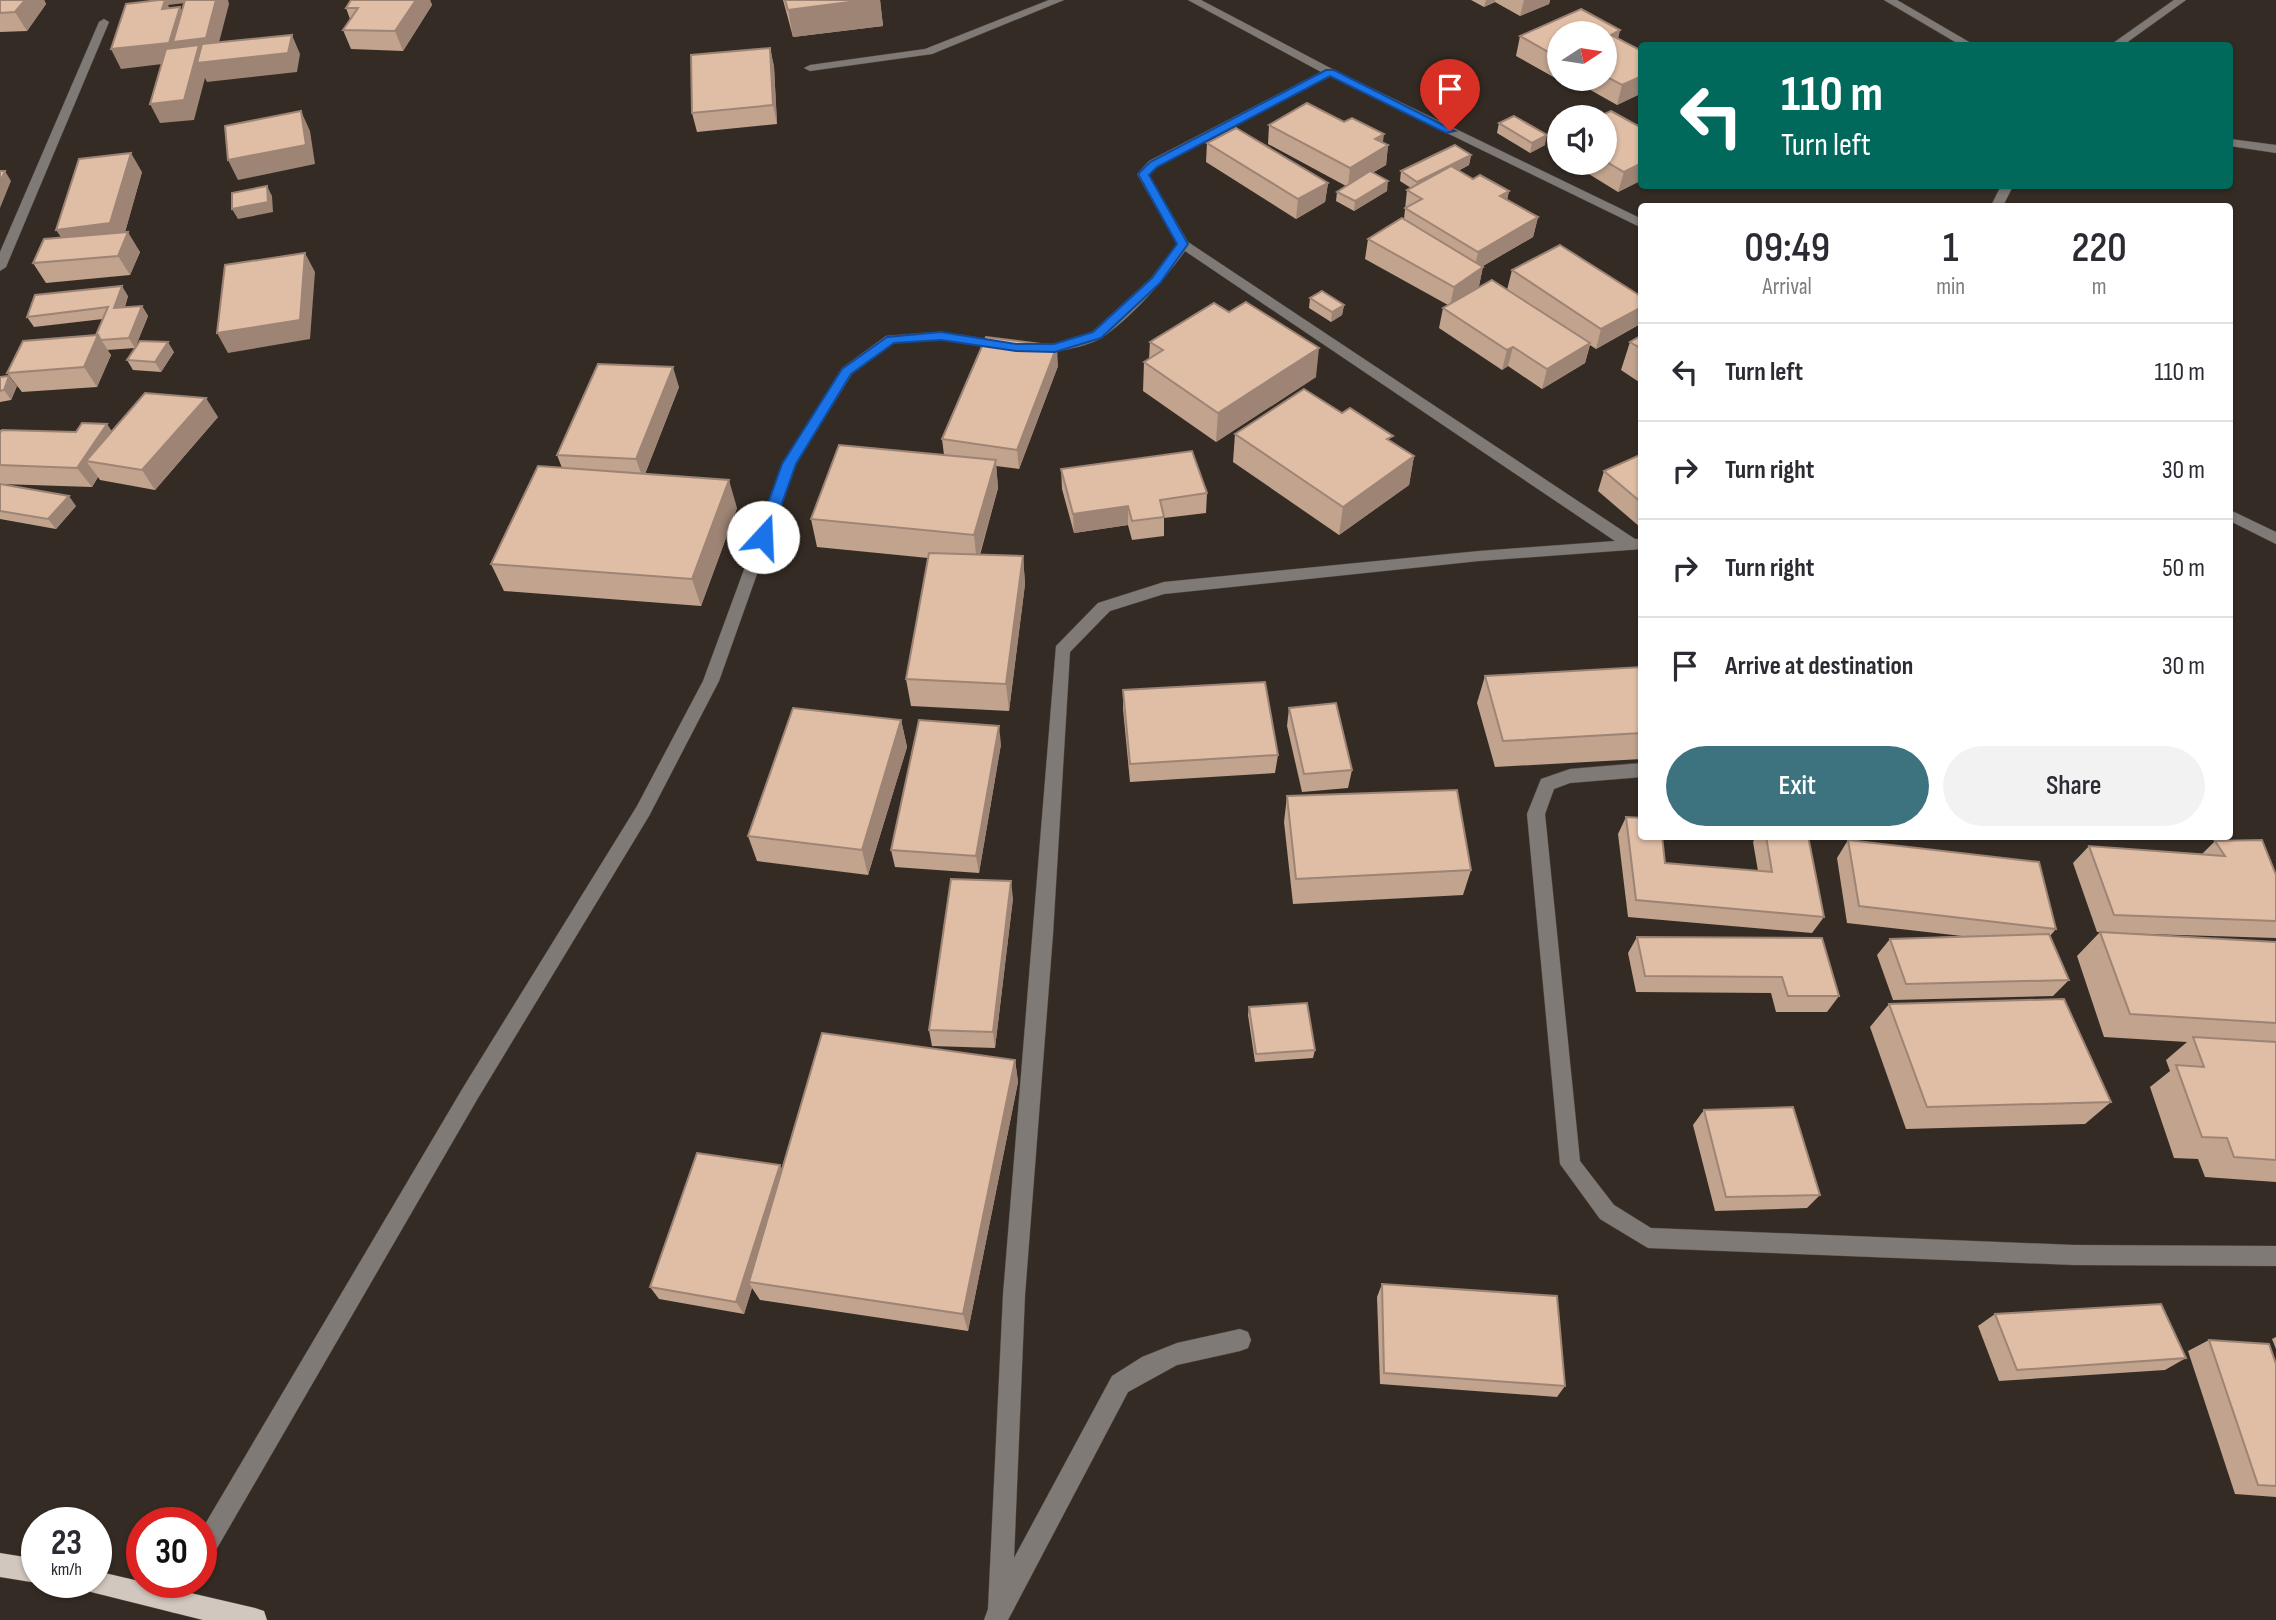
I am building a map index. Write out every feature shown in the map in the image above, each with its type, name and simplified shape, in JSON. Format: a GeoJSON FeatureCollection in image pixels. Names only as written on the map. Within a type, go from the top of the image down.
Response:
{"type":"FeatureCollection","features":[{"type":"Feature","properties":{"kind":"main road"},"geometry":{"type":"LineString","coordinates":[[0,1565],[21,1568]]}},
{"type":"Feature","properties":{"kind":"main road"},"geometry":{"type":"LineString","coordinates":[[195,1598],[255,1620]]}},
{"type":"Feature","properties":{"kind":"street"},"geometry":{"type":"LineString","coordinates":[[810,68],[861,63],[928,51],[1059,0]]}},
{"type":"Feature","properties":{"kind":"street"},"geometry":{"type":"LineString","coordinates":[[1194,0],[1330,72],[1638,222]]}},
{"type":"Feature","properties":{"kind":"street"},"geometry":{"type":"LineString","coordinates":[[1889,0],[1964,42]]}},
{"type":"Feature","properties":{"kind":"street"},"geometry":{"type":"LineString","coordinates":[[2120,42],[2181,0]]}},
{"type":"Feature","properties":{"kind":"street"},"geometry":{"type":"LineString","coordinates":[[0,267],[104,22]]}},
{"type":"Feature","properties":{"kind":"street"},"geometry":{"type":"LineString","coordinates":[[1330,72],[1180,149],[1153,164],[1143,174],[1183,244],[1637,544]]}},
{"type":"Feature","properties":{"kind":"street"},"geometry":{"type":"LineString","coordinates":[[2233,143],[2276,149]]}},
{"type":"Feature","properties":{"kind":"street"},"geometry":{"type":"LineString","coordinates":[[217,1527],[471,1092],[643,811],[711,681],[789,464],[847,372],[891,339],[941,336],[1016,348],[1055,348],[1097,335],[1156,281],[1183,244]]}},
{"type":"Feature","properties":{"kind":"street"},"geometry":{"type":"LineString","coordinates":[[2233,517],[2276,539]]}},
{"type":"Feature","properties":{"kind":"street"},"geometry":{"type":"LineString","coordinates":[[998,1615],[1014,1295],[1044,934],[1062,650],[1104,607],[1164,588],[1479,556],[1637,544]]}},
{"type":"Feature","properties":{"kind":"street"},"geometry":{"type":"LineString","coordinates":[[1638,770],[1570,775],[1547,784],[1536,814],[1570,1164],[1607,1212],[1648,1238],[2074,1255],[2276,1256]]}},
{"type":"Feature","properties":{"kind":"street"},"geometry":{"type":"LineString","coordinates":[[998,1615],[1119,1384],[1149,1364],[1183,1350],[1240,1340]]}},
{"type":"Feature","properties":{"kind":"building"},"geometry":{"type":"Polygon","coordinates":[[[0,0],[25,0],[15,12],[0,13],[0,0]]]}},
{"type":"Feature","properties":{"kind":"building"},"geometry":{"type":"Polygon","coordinates":[[[165,0],[162,9],[180,7],[169,43],[111,49],[126,4],[165,0]]]}},
{"type":"Feature","properties":{"kind":"building"},"geometry":{"type":"Polygon","coordinates":[[[185,0],[216,0],[206,38],[173,42],[185,0]]]}},
{"type":"Feature","properties":{"kind":"building"},"geometry":{"type":"Polygon","coordinates":[[[351,0],[416,0],[395,31],[343,30],[358,8],[346,8],[351,0]]]}},
{"type":"Feature","properties":{"kind":"building"},"geometry":{"type":"Polygon","coordinates":[[[785,0],[865,0],[788,10],[785,0]]]}},
{"type":"Feature","properties":{"kind":"building"},"geometry":{"type":"Polygon","coordinates":[[[1581,9],[1603,21],[1554,21],[1581,9]]]}},
{"type":"Feature","properties":{"kind":"building"},"geometry":{"type":"Polygon","coordinates":[[[1547,24],[1547,51],[1520,36],[1547,24]]]}},
{"type":"Feature","properties":{"kind":"building"},"geometry":{"type":"Polygon","coordinates":[[[292,35],[288,53],[197,63],[202,44],[292,35]]]}},
{"type":"Feature","properties":{"kind":"building"},"geometry":{"type":"Polygon","coordinates":[[[1617,38],[1638,49],[1638,78],[1622,85],[1617,82],[1617,38]]]}},
{"type":"Feature","properties":{"kind":"building"},"geometry":{"type":"Polygon","coordinates":[[[199,45],[184,100],[150,104],[166,49],[199,45]]]}},
{"type":"Feature","properties":{"kind":"building"},"geometry":{"type":"Polygon","coordinates":[[[770,48],[773,105],[692,113],[691,55],[770,48]]]}},
{"type":"Feature","properties":{"kind":"building"},"geometry":{"type":"Polygon","coordinates":[[[1307,103],[1344,122],[1352,118],[1384,134],[1375,139],[1388,145],[1350,168],[1269,125],[1307,103]]]}},
{"type":"Feature","properties":{"kind":"building"},"geometry":{"type":"Polygon","coordinates":[[[301,111],[306,145],[228,160],[225,126],[301,111]]]}},
{"type":"Feature","properties":{"kind":"building"},"geometry":{"type":"Polygon","coordinates":[[[1617,114],[1638,126],[1638,165],[1624,172],[1617,168],[1617,114]]]}},
{"type":"Feature","properties":{"kind":"building"},"geometry":{"type":"Polygon","coordinates":[[[1514,116],[1547,135],[1532,143],[1499,123],[1514,116]]]}},
{"type":"Feature","properties":{"kind":"building"},"geometry":{"type":"Polygon","coordinates":[[[1236,128],[1328,183],[1298,199],[1207,143],[1236,128]]]}},
{"type":"Feature","properties":{"kind":"building"},"geometry":{"type":"Polygon","coordinates":[[[1455,145],[1471,155],[1417,182],[1401,171],[1455,145]]]}},
{"type":"Feature","properties":{"kind":"building"},"geometry":{"type":"Polygon","coordinates":[[[131,153],[110,223],[56,230],[79,159],[131,153]]]}},
{"type":"Feature","properties":{"kind":"building"},"geometry":{"type":"Polygon","coordinates":[[[1451,166],[1473,179],[1480,175],[1509,191],[1500,196],[1538,217],[1478,252],[1405,208],[1422,199],[1407,190],[1451,166]]]}},
{"type":"Feature","properties":{"kind":"building"},"geometry":{"type":"Polygon","coordinates":[[[1370,171],[1388,181],[1355,201],[1337,192],[1370,171]]]}},
{"type":"Feature","properties":{"kind":"building"},"geometry":{"type":"Polygon","coordinates":[[[267,186],[268,202],[232,209],[232,193],[267,186]]]}},
{"type":"Feature","properties":{"kind":"building"},"geometry":{"type":"Polygon","coordinates":[[[1402,218],[1483,267],[1454,287],[1368,239],[1402,218]]]}},
{"type":"Feature","properties":{"kind":"building"},"geometry":{"type":"Polygon","coordinates":[[[128,232],[118,256],[33,263],[44,239],[128,232]]]}},
{"type":"Feature","properties":{"kind":"building"},"geometry":{"type":"Polygon","coordinates":[[[1560,245],[1638,294],[1638,309],[1601,329],[1512,270],[1560,245]]]}},
{"type":"Feature","properties":{"kind":"building"},"geometry":{"type":"Polygon","coordinates":[[[305,253],[300,320],[217,333],[225,265],[305,253]]]}},
{"type":"Feature","properties":{"kind":"building"},"geometry":{"type":"Polygon","coordinates":[[[1492,280],[1590,343],[1547,369],[1513,347],[1507,350],[1443,308],[1492,280]]]}},
{"type":"Feature","properties":{"kind":"building"},"geometry":{"type":"Polygon","coordinates":[[[122,286],[114,308],[142,306],[129,338],[101,340],[96,335],[108,307],[27,317],[35,295],[122,286]]]}},
{"type":"Feature","properties":{"kind":"building"},"geometry":{"type":"Polygon","coordinates":[[[1322,291],[1344,305],[1332,312],[1310,298],[1322,291]]]}},
{"type":"Feature","properties":{"kind":"building"},"geometry":{"type":"Polygon","coordinates":[[[1246,302],[1319,348],[1218,413],[1144,362],[1163,350],[1150,342],[1214,303],[1229,312],[1246,302]]]}},
{"type":"Feature","properties":{"kind":"building"},"geometry":{"type":"Polygon","coordinates":[[[98,335],[84,367],[7,373],[23,341],[98,335]]]}},
{"type":"Feature","properties":{"kind":"building"},"geometry":{"type":"Polygon","coordinates":[[[986,337],[1057,346],[1017,450],[942,439],[986,337]]]}},
{"type":"Feature","properties":{"kind":"building"},"geometry":{"type":"Polygon","coordinates":[[[1638,337],[1638,347],[1630,342],[1638,337]]]}},
{"type":"Feature","properties":{"kind":"building"},"geometry":{"type":"Polygon","coordinates":[[[140,341],[168,342],[155,362],[127,360],[140,341]]]}},
{"type":"Feature","properties":{"kind":"building"},"geometry":{"type":"Polygon","coordinates":[[[598,364],[673,367],[636,459],[557,455],[598,364]]]}},
{"type":"Feature","properties":{"kind":"building"},"geometry":{"type":"Polygon","coordinates":[[[9,376],[4,390],[0,391],[0,377],[9,376]]]}},
{"type":"Feature","properties":{"kind":"building"},"geometry":{"type":"Polygon","coordinates":[[[1304,389],[1342,413],[1350,408],[1393,436],[1387,439],[1414,456],[1343,507],[1235,434],[1304,389]]]}},
{"type":"Feature","properties":{"kind":"building"},"geometry":{"type":"Polygon","coordinates":[[[145,393],[206,398],[142,470],[86,461],[145,393]]]}},
{"type":"Feature","properties":{"kind":"building"},"geometry":{"type":"Polygon","coordinates":[[[82,423],[107,424],[77,468],[0,465],[2,430],[76,432],[82,423]]]}},
{"type":"Feature","properties":{"kind":"building"},"geometry":{"type":"Polygon","coordinates":[[[839,445],[996,460],[974,535],[811,519],[839,445]]]}},
{"type":"Feature","properties":{"kind":"building"},"geometry":{"type":"Polygon","coordinates":[[[1192,451],[1207,493],[1160,500],[1164,517],[1132,521],[1128,506],[1073,514],[1061,469],[1192,451]]]}},
{"type":"Feature","properties":{"kind":"building"},"geometry":{"type":"Polygon","coordinates":[[[1638,456],[1638,500],[1604,471],[1638,456]]]}},
{"type":"Feature","properties":{"kind":"building"},"geometry":{"type":"Polygon","coordinates":[[[538,466],[729,480],[692,579],[491,564],[538,466]]]}},
{"type":"Feature","properties":{"kind":"building"},"geometry":{"type":"Polygon","coordinates":[[[0,484],[69,496],[48,519],[0,511],[0,484]]]}},
{"type":"Feature","properties":{"kind":"building"},"geometry":{"type":"Polygon","coordinates":[[[929,553],[1023,556],[1006,684],[906,679],[929,553]]]}},
{"type":"Feature","properties":{"kind":"building"},"geometry":{"type":"Polygon","coordinates":[[[1638,667],[1638,733],[1503,741],[1485,676],[1638,667]]]}},
{"type":"Feature","properties":{"kind":"building"},"geometry":{"type":"Polygon","coordinates":[[[1265,682],[1278,755],[1130,764],[1123,690],[1265,682]]]}},
{"type":"Feature","properties":{"kind":"building"},"geometry":{"type":"Polygon","coordinates":[[[1336,703],[1352,770],[1304,774],[1289,708],[1336,703]]]}},
{"type":"Feature","properties":{"kind":"building"},"geometry":{"type":"Polygon","coordinates":[[[793,708],[901,720],[862,850],[748,836],[793,708]]]}},
{"type":"Feature","properties":{"kind":"building"},"geometry":{"type":"Polygon","coordinates":[[[919,720],[999,726],[976,856],[891,850],[919,720]]]}},
{"type":"Feature","properties":{"kind":"building"},"geometry":{"type":"Polygon","coordinates":[[[1457,790],[1471,870],[1296,879],[1287,796],[1457,790]]]}},
{"type":"Feature","properties":{"kind":"building"},"geometry":{"type":"Polygon","coordinates":[[[1626,817],[1638,818],[1638,840],[1662,840],[1665,863],[1772,872],[1767,840],[1809,840],[1824,917],[1636,900],[1626,817]]]}},
{"type":"Feature","properties":{"kind":"building"},"geometry":{"type":"Polygon","coordinates":[[[1848,840],[2039,862],[2056,929],[1859,906],[1848,840]]]}},
{"type":"Feature","properties":{"kind":"building"},"geometry":{"type":"Polygon","coordinates":[[[2262,840],[2276,875],[2276,921],[2114,915],[2089,846],[2225,856],[2215,841],[2262,840]]]}},
{"type":"Feature","properties":{"kind":"building"},"geometry":{"type":"Polygon","coordinates":[[[951,879],[1011,881],[993,1032],[929,1030],[951,879]]]}},
{"type":"Feature","properties":{"kind":"building"},"geometry":{"type":"Polygon","coordinates":[[[2100,932],[2276,942],[2276,1023],[2130,1014],[2100,932]]]}},
{"type":"Feature","properties":{"kind":"building"},"geometry":{"type":"Polygon","coordinates":[[[2049,934],[2069,980],[1906,984],[1890,939],[2049,934]]]}},
{"type":"Feature","properties":{"kind":"building"},"geometry":{"type":"Polygon","coordinates":[[[1637,937],[1822,938],[1839,996],[1788,996],[1782,977],[1645,976],[1637,937]]]}},
{"type":"Feature","properties":{"kind":"building"},"geometry":{"type":"Polygon","coordinates":[[[2064,999],[2111,1102],[1927,1107],[1889,1004],[2064,999]]]}},
{"type":"Feature","properties":{"kind":"building"},"geometry":{"type":"Polygon","coordinates":[[[1307,1003],[1315,1050],[1256,1054],[1249,1007],[1307,1003]]]}},
{"type":"Feature","properties":{"kind":"building"},"geometry":{"type":"Polygon","coordinates":[[[822,1033],[1015,1060],[963,1314],[749,1282],[822,1033]]]}},
{"type":"Feature","properties":{"kind":"building"},"geometry":{"type":"Polygon","coordinates":[[[2193,1037],[2276,1042],[2276,1160],[2234,1157],[2227,1138],[2202,1137],[2176,1065],[2204,1067],[2193,1037]]]}},
{"type":"Feature","properties":{"kind":"building"},"geometry":{"type":"Polygon","coordinates":[[[1793,1107],[1820,1195],[1726,1197],[1704,1110],[1793,1107]]]}},
{"type":"Feature","properties":{"kind":"building"},"geometry":{"type":"Polygon","coordinates":[[[697,1153],[780,1165],[736,1302],[650,1287],[697,1153]]]}},
{"type":"Feature","properties":{"kind":"building"},"geometry":{"type":"Polygon","coordinates":[[[1382,1284],[1557,1296],[1565,1386],[1384,1373],[1382,1284]]]}},
{"type":"Feature","properties":{"kind":"building"},"geometry":{"type":"Polygon","coordinates":[[[2161,1304],[2186,1358],[2017,1370],[1995,1314],[2161,1304]]]}},
{"type":"Feature","properties":{"kind":"building"},"geometry":{"type":"Polygon","coordinates":[[[2209,1340],[2269,1344],[2276,1364],[2276,1486],[2258,1485],[2209,1340]]]}},
{"type":"Feature","properties":{"kind":"route"},"geometry":{"type":"LineString","coordinates":[[763,537],[789,464],[847,372],[891,339],[941,336],[1016,348],[1055,348],[1097,335],[1156,281],[1183,244],[1143,174],[1153,164],[1330,72],[1450,131]]}}]}
